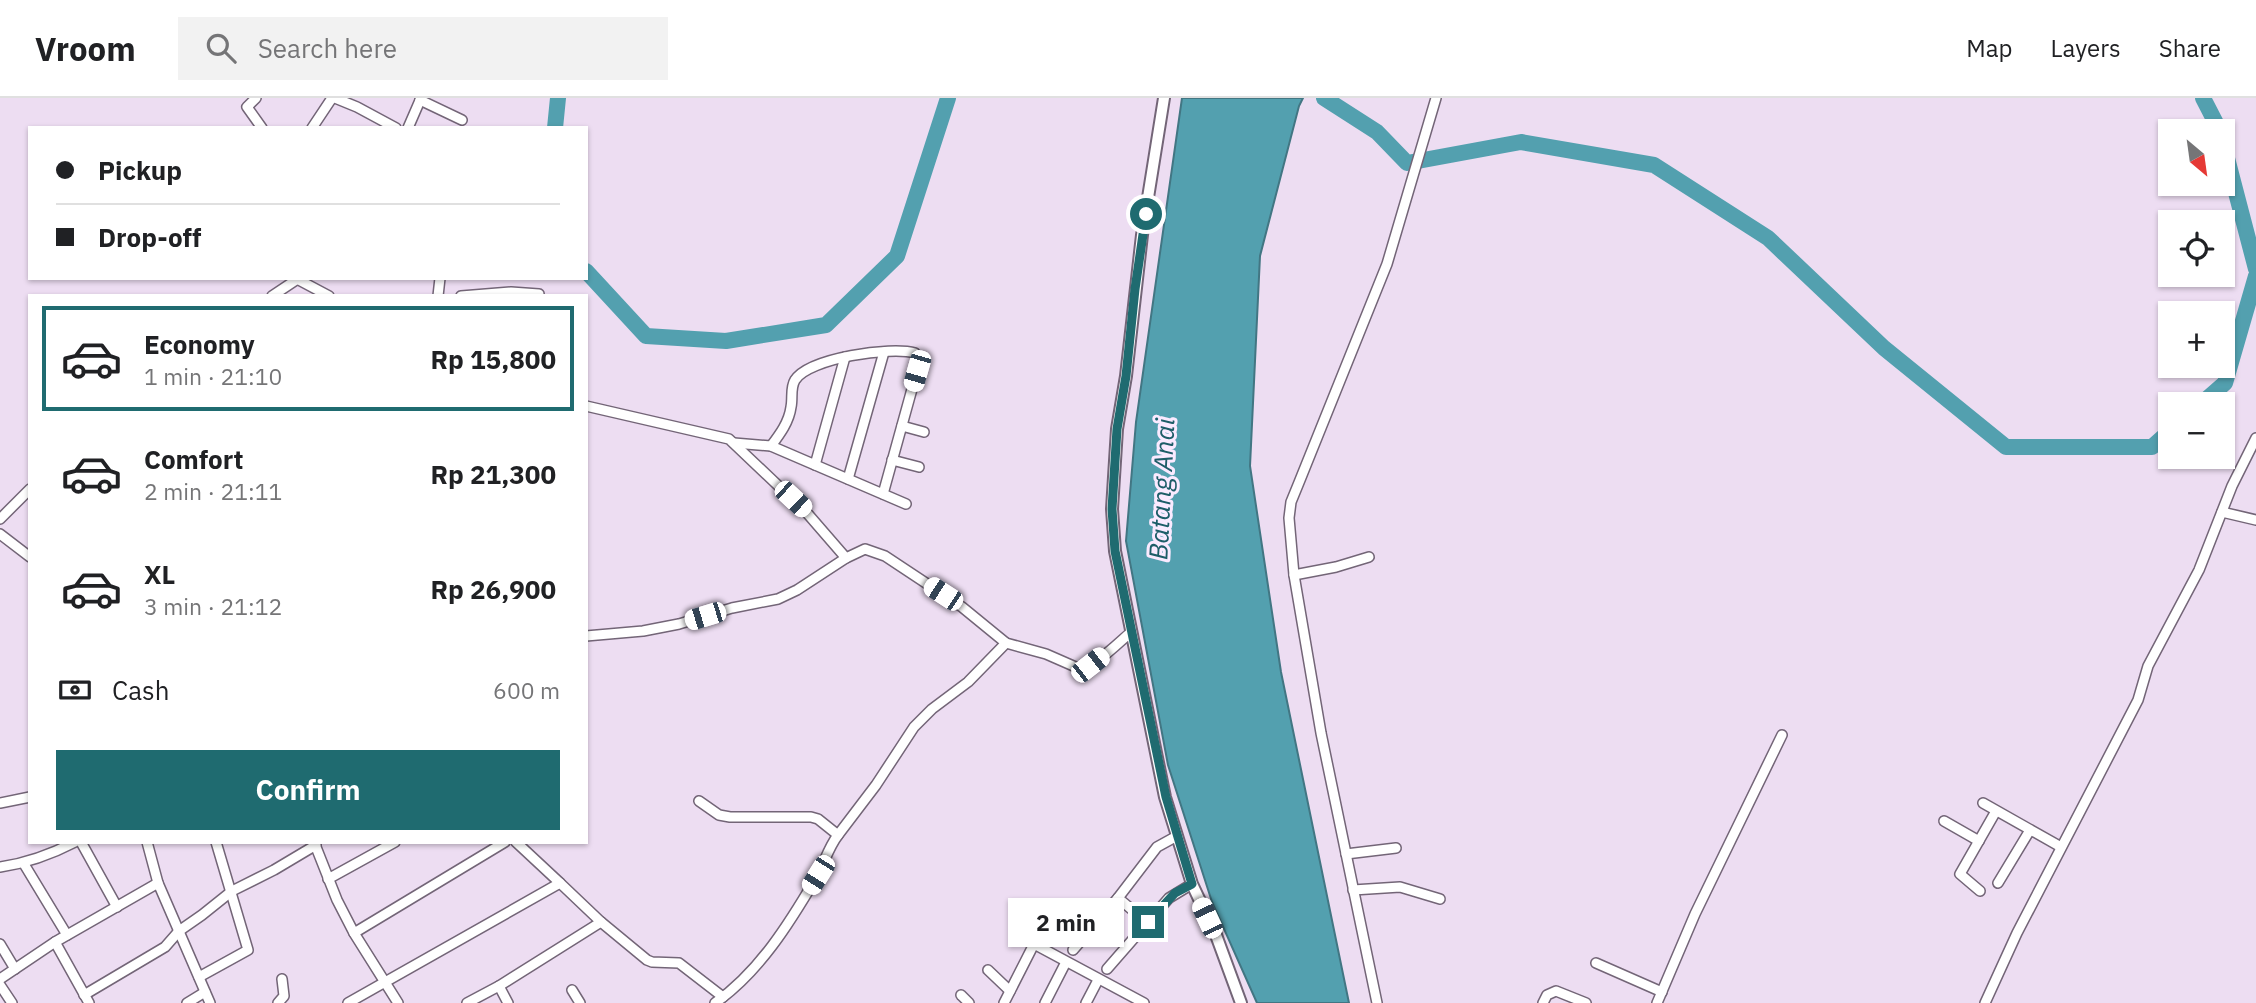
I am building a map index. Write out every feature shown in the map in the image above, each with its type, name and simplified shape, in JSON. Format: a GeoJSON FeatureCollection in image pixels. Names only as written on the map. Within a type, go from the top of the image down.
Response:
{"type":"FeatureCollection","features":[{"type":"Feature","properties":{"kind":"street"},"geometry":{"type":"LineString","coordinates":[[256,98],[247,107],[261,126]]}},
{"type":"Feature","properties":{"kind":"street"},"geometry":{"type":"LineString","coordinates":[[313,126],[333,98],[358,107],[392,126]]}},
{"type":"Feature","properties":{"kind":"street"},"geometry":{"type":"LineString","coordinates":[[1164,98],[1117,429],[1112,509],[1115,551],[1166,797],[1192,884],[1216,935],[1241,1003]]}},
{"type":"Feature","properties":{"kind":"street"},"geometry":{"type":"LineString","coordinates":[[1377,1003],[1321,733],[1294,575],[1289,535],[1291,502],[1387,264],[1436,98]]}},
{"type":"Feature","properties":{"kind":"street"},"geometry":{"type":"LineString","coordinates":[[409,126],[420,99],[462,120]]}},
{"type":"Feature","properties":{"kind":"street"},"geometry":{"type":"LineString","coordinates":[[275,294],[296,280]]}},
{"type":"Feature","properties":{"kind":"street"},"geometry":{"type":"LineString","coordinates":[[300,280],[326,294]]}},
{"type":"Feature","properties":{"kind":"street"},"geometry":{"type":"LineString","coordinates":[[486,294],[539,294]]}},
{"type":"Feature","properties":{"kind":"street"},"geometry":{"type":"LineString","coordinates":[[848,479],[884,352]]}},
{"type":"Feature","properties":{"kind":"street"},"geometry":{"type":"LineString","coordinates":[[771,446],[786,424],[791,409],[793,384],[799,375],[845,357],[884,352],[915,353],[918,358],[917,371],[883,494]]}},
{"type":"Feature","properties":{"kind":"street"},"geometry":{"type":"LineString","coordinates":[[815,465],[845,357]]}},
{"type":"Feature","properties":{"kind":"street"},"geometry":{"type":"LineString","coordinates":[[588,406],[722,437],[734,443],[807,513],[846,558]]}},
{"type":"Feature","properties":{"kind":"street"},"geometry":{"type":"LineString","coordinates":[[902,426],[924,432]]}},
{"type":"Feature","properties":{"kind":"street"},"geometry":{"type":"LineString","coordinates":[[1985,1003],[2017,933],[2138,700],[2148,666],[2199,570],[2232,486],[2256,440]]}},
{"type":"Feature","properties":{"kind":"street"},"geometry":{"type":"LineString","coordinates":[[734,443],[771,446],[906,504]]}},
{"type":"Feature","properties":{"kind":"street"},"geometry":{"type":"LineString","coordinates":[[892,460],[919,467]]}},
{"type":"Feature","properties":{"kind":"street"},"geometry":{"type":"LineString","coordinates":[[0,519],[28,491]]}},
{"type":"Feature","properties":{"kind":"street"},"geometry":{"type":"LineString","coordinates":[[2222,512],[2256,520]]}},
{"type":"Feature","properties":{"kind":"street"},"geometry":{"type":"LineString","coordinates":[[0,534],[28,555]]}},
{"type":"Feature","properties":{"kind":"street"},"geometry":{"type":"LineString","coordinates":[[588,636],[643,631],[778,599],[864,549],[885,556],[962,607],[1006,643],[1046,654],[1082,669],[1130,633]]}},
{"type":"Feature","properties":{"kind":"street"},"geometry":{"type":"LineString","coordinates":[[1294,575],[1336,568],[1368,557]]}},
{"type":"Feature","properties":{"kind":"street"},"geometry":{"type":"LineString","coordinates":[[518,844],[601,922],[647,960],[683,965],[719,1000],[742,981],[775,943],[818,875],[833,842],[876,785],[914,727],[932,709],[968,682],[1006,643]]}},
{"type":"Feature","properties":{"kind":"street"},"geometry":{"type":"LineString","coordinates":[[1657,1003],[1695,914],[1782,735]]}},
{"type":"Feature","properties":{"kind":"street"},"geometry":{"type":"LineString","coordinates":[[0,803],[28,797]]}},
{"type":"Feature","properties":{"kind":"street"},"geometry":{"type":"LineString","coordinates":[[699,802],[719,815],[730,817],[811,817],[818,819],[838,835]]}},
{"type":"Feature","properties":{"kind":"street"},"geometry":{"type":"LineString","coordinates":[[1983,803],[2061,847]]}},
{"type":"Feature","properties":{"kind":"street"},"geometry":{"type":"LineString","coordinates":[[1980,891],[1960,874],[1996,811]]}},
{"type":"Feature","properties":{"kind":"street"},"geometry":{"type":"LineString","coordinates":[[1944,821],[1979,841]]}},
{"type":"Feature","properties":{"kind":"street"},"geometry":{"type":"LineString","coordinates":[[1998,883],[2030,830]]}},
{"type":"Feature","properties":{"kind":"street"},"geometry":{"type":"LineString","coordinates":[[1073,950],[1157,847],[1177,836]]}},
{"type":"Feature","properties":{"kind":"street"},"geometry":{"type":"LineString","coordinates":[[0,867],[24,864],[71,844]]}},
{"type":"Feature","properties":{"kind":"street"},"geometry":{"type":"LineString","coordinates":[[82,844],[117,907]]}},
{"type":"Feature","properties":{"kind":"street"},"geometry":{"type":"LineString","coordinates":[[148,844],[158,883],[210,1003]]}},
{"type":"Feature","properties":{"kind":"street"},"geometry":{"type":"LineString","coordinates":[[199,977],[248,950],[217,844]]}},
{"type":"Feature","properties":{"kind":"street"},"geometry":{"type":"LineString","coordinates":[[55,942],[87,999],[164,947],[179,931],[232,891],[274,870],[313,844]]}},
{"type":"Feature","properties":{"kind":"street"},"geometry":{"type":"LineString","coordinates":[[315,844],[328,879],[355,933],[398,1003]]}},
{"type":"Feature","properties":{"kind":"street"},"geometry":{"type":"LineString","coordinates":[[328,879],[391,844]]}},
{"type":"Feature","properties":{"kind":"street"},"geometry":{"type":"LineString","coordinates":[[355,933],[502,844]]}},
{"type":"Feature","properties":{"kind":"street"},"geometry":{"type":"LineString","coordinates":[[1346,854],[1396,848]]}},
{"type":"Feature","properties":{"kind":"street"},"geometry":{"type":"LineString","coordinates":[[24,864],[67,935]]}},
{"type":"Feature","properties":{"kind":"street"},"geometry":{"type":"LineString","coordinates":[[0,979],[55,942],[158,883]]}},
{"type":"Feature","properties":{"kind":"street"},"geometry":{"type":"LineString","coordinates":[[348,1003],[560,883]]}},
{"type":"Feature","properties":{"kind":"street"},"geometry":{"type":"LineString","coordinates":[[1107,969],[1175,893],[1192,884]]}},
{"type":"Feature","properties":{"kind":"street"},"geometry":{"type":"LineString","coordinates":[[1353,890],[1401,887],[1440,899]]}},
{"type":"Feature","properties":{"kind":"street"},"geometry":{"type":"LineString","coordinates":[[1118,898],[1148,922]]}},
{"type":"Feature","properties":{"kind":"street"},"geometry":{"type":"LineString","coordinates":[[467,1003],[601,922]]}},
{"type":"Feature","properties":{"kind":"street"},"geometry":{"type":"LineString","coordinates":[[0,944],[15,969]]}},
{"type":"Feature","properties":{"kind":"street"},"geometry":{"type":"LineString","coordinates":[[1004,1003],[1034,944],[1144,1003]]}},
{"type":"Feature","properties":{"kind":"street"},"geometry":{"type":"LineString","coordinates":[[1045,1003],[1066,962]]}},
{"type":"Feature","properties":{"kind":"street"},"geometry":{"type":"LineString","coordinates":[[1596,963],[1662,992]]}},
{"type":"Feature","properties":{"kind":"street"},"geometry":{"type":"LineString","coordinates":[[988,970],[1010,991]]}},
{"type":"Feature","properties":{"kind":"street"},"geometry":{"type":"LineString","coordinates":[[278,1003],[284,996],[282,979]]}},
{"type":"Feature","properties":{"kind":"street"},"geometry":{"type":"LineString","coordinates":[[1086,1003],[1098,980]]}},
{"type":"Feature","properties":{"kind":"street"},"geometry":{"type":"LineString","coordinates":[[0,985],[12,1003]]}},
{"type":"Feature","properties":{"kind":"street"},"geometry":{"type":"LineString","coordinates":[[499,986],[508,1003]]}},
{"type":"Feature","properties":{"kind":"street"},"geometry":{"type":"LineString","coordinates":[[572,990],[580,1003]]}},
{"type":"Feature","properties":{"kind":"street"},"geometry":{"type":"LineString","coordinates":[[1544,1003],[1547,995],[1556,991],[1586,1003]]}},
{"type":"Feature","properties":{"kind":"street"},"geometry":{"type":"LineString","coordinates":[[187,1003],[205,992]]}},
{"type":"Feature","properties":{"kind":"street"},"geometry":{"type":"LineString","coordinates":[[961,995],[969,1003]]}},
{"type":"Feature","properties":{"kind":"water","name":"Batang Anai"},"geometry":{"type":"Polygon","coordinates":[[[1182,98],[1303,98],[1260,256],[1250,466],[1281,672],[1349,1003],[1257,1003],[1212,902],[1168,765],[1126,541],[1136,422],[1182,98]]]}},
{"type":"Feature","properties":{"kind":"waterway"},"geometry":{"type":"LineString","coordinates":[[555,126],[558,98]]}},
{"type":"Feature","properties":{"kind":"waterway"},"geometry":{"type":"LineString","coordinates":[[588,273],[646,336],[726,341],[826,325],[897,256],[948,98]]}},
{"type":"Feature","properties":{"kind":"waterway"},"geometry":{"type":"LineString","coordinates":[[1324,98],[1377,132],[1407,163],[1521,142],[1654,165],[1768,238],[1884,348],[2006,447],[2152,447],[2158,442]]}},
{"type":"Feature","properties":{"kind":"waterway"},"geometry":{"type":"LineString","coordinates":[[2203,98],[2214,119]]}},
{"type":"Feature","properties":{"kind":"waterway"},"geometry":{"type":"LineString","coordinates":[[2235,189],[2256,269]]}},
{"type":"Feature","properties":{"kind":"waterway"},"geometry":{"type":"LineString","coordinates":[[2215,392],[2225,383],[2256,276]]}},
{"type":"Feature","properties":{"kind":"route"},"geometry":{"type":"LineString","coordinates":[[1146,214],[1117,429],[1112,509],[1115,551],[1123,597],[1166,797],[1192,884],[1169,898],[1148,922]]}}]}
